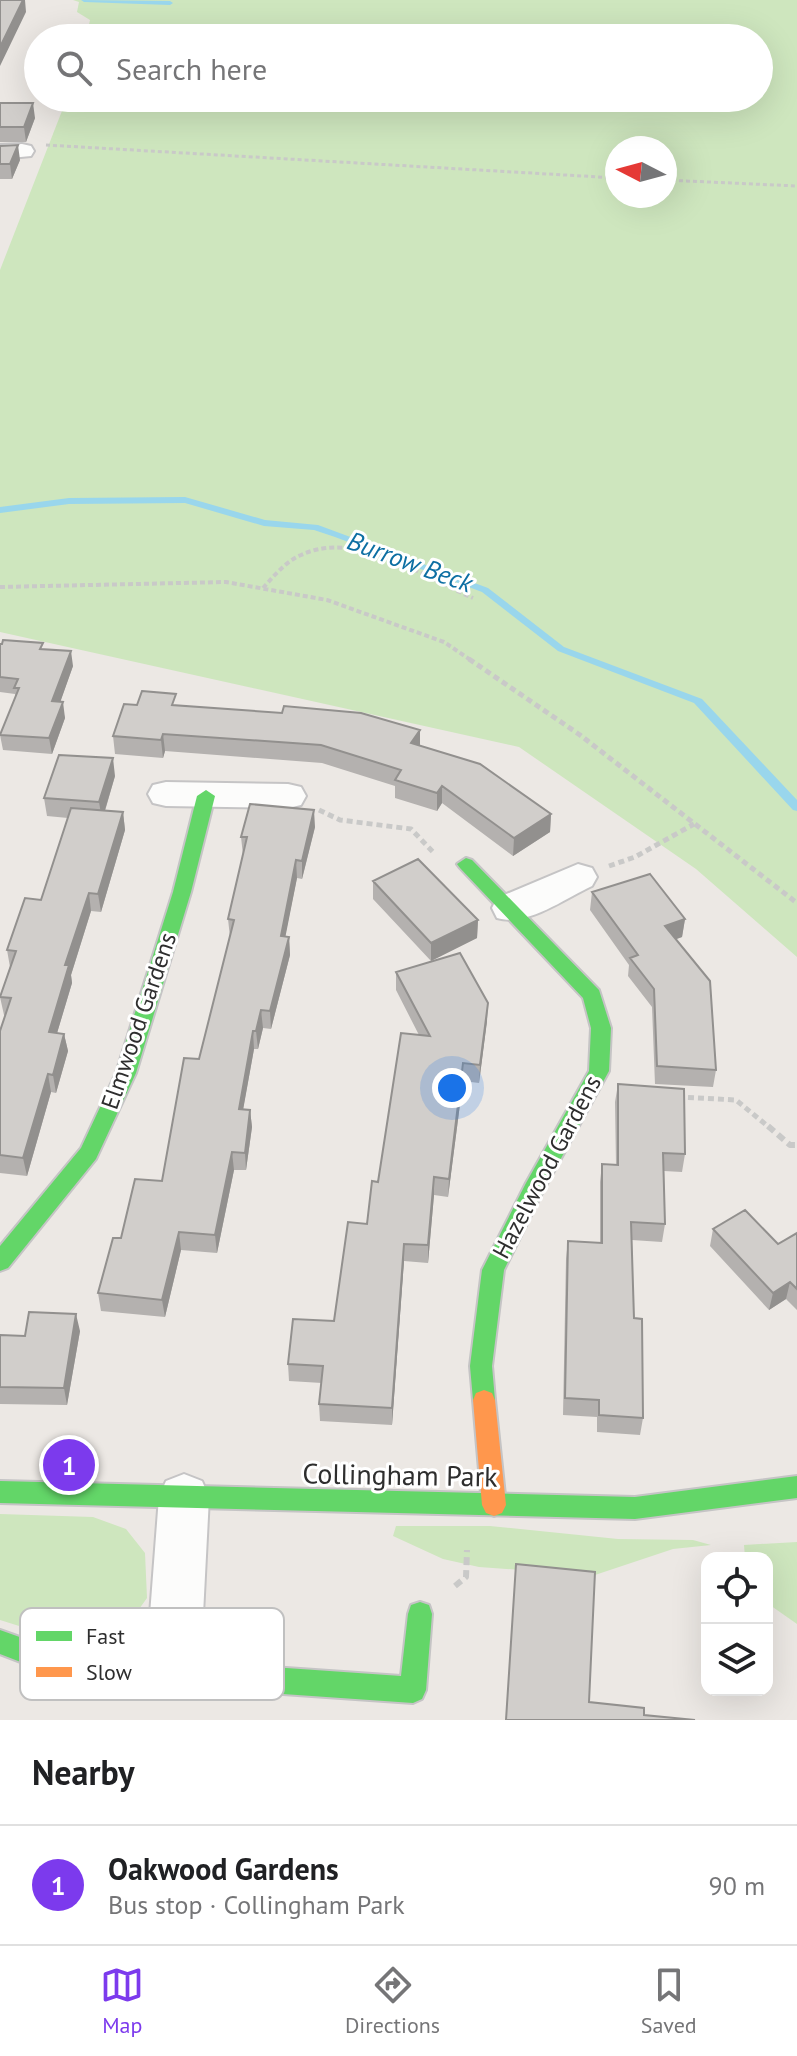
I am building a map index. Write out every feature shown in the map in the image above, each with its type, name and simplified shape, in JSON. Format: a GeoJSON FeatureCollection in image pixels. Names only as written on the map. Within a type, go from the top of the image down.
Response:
{"type":"FeatureCollection","features":[{"type":"Feature","properties":{"kind":"street"},"geometry":{"type":"LineString","coordinates":[[166,794],[288,796]]}},
{"type":"Feature","properties":{"kind":"street","name":"Elmwood Gardens"},"geometry":{"type":"LineString","coordinates":[[0,1262],[89,1153],[126,1073],[182,892],[206,796]]}},
{"type":"Feature","properties":{"kind":"street","name":"Hazelwood Gardens"},"geometry":{"type":"LineString","coordinates":[[466,864],[592,995],[601,1028],[599,1071],[533,1189],[493,1270],[481,1366],[494,1505]]}},
{"type":"Feature","properties":{"kind":"street"},"geometry":{"type":"LineString","coordinates":[[511,908],[578,877]]}},
{"type":"Feature","properties":{"kind":"street","name":"Collingham Park"},"geometry":{"type":"LineString","coordinates":[[0,1492],[635,1508],[797,1487]]}},
{"type":"Feature","properties":{"kind":"street"},"geometry":{"type":"LineString","coordinates":[[177,1608],[184,1497]]}},
{"type":"Feature","properties":{"kind":"street"},"geometry":{"type":"LineString","coordinates":[[284,1681],[413,1690],[420,1614]]}},
{"type":"Feature","properties":{"kind":"street"},"geometry":{"type":"LineString","coordinates":[[0,1642],[20,1649]]}},
{"type":"Feature","properties":{"kind":"path"},"geometry":{"type":"LineString","coordinates":[[11,152],[47,144],[605,177]]}},
{"type":"Feature","properties":{"kind":"path"},"geometry":{"type":"LineString","coordinates":[[677,181],[797,186]]}},
{"type":"Feature","properties":{"kind":"path"},"geometry":{"type":"LineString","coordinates":[[263,589],[303,553],[336,547],[370,552],[443,588],[473,598]]}},
{"type":"Feature","properties":{"kind":"path"},"geometry":{"type":"LineString","coordinates":[[0,587],[226,582],[327,600],[444,642],[580,735],[797,903]]}},
{"type":"Feature","properties":{"kind":"path"},"geometry":{"type":"LineString","coordinates":[[288,796],[340,820],[411,829],[438,857],[466,864]]}},
{"type":"Feature","properties":{"kind":"path"},"geometry":{"type":"LineString","coordinates":[[578,877],[635,857],[694,824]]}},
{"type":"Feature","properties":{"kind":"path"},"geometry":{"type":"LineString","coordinates":[[662,1097],[736,1100],[790,1145],[797,1145]]}},
{"type":"Feature","properties":{"kind":"path"},"geometry":{"type":"LineString","coordinates":[[420,1614],[466,1577],[470,1504]]}},
{"type":"Feature","properties":{"kind":"green space"},"geometry":{"type":"Polygon","coordinates":[[[73,0],[797,0],[797,957],[696,869],[519,747],[0,632],[0,270],[62,112],[773,112],[773,24],[89,24],[90,20],[77,12],[79,2],[73,0]]]}},
{"type":"Feature","properties":{"kind":"green space"},"geometry":{"type":"Polygon","coordinates":[[[0,1514],[93,1517],[126,1529],[145,1553],[147,1598],[140,1608],[20,1608],[20,1626],[0,1620],[0,1514]]]}},
{"type":"Feature","properties":{"kind":"green space"},"geometry":{"type":"Polygon","coordinates":[[[396,1526],[490,1526],[618,1539],[693,1540],[711,1545],[673,1549],[595,1575],[479,1567],[443,1559],[393,1536],[396,1526]]]}},
{"type":"Feature","properties":{"kind":"green space"},"geometry":{"type":"Polygon","coordinates":[[[797,1542],[797,1624],[773,1607],[773,1552],[745,1552],[744,1545],[797,1542]]]}},
{"type":"Feature","properties":{"kind":"building"},"geometry":{"type":"Polygon","coordinates":[[[0,0],[23,0],[0,47],[0,0]]]}},
{"type":"Feature","properties":{"kind":"building"},"geometry":{"type":"Polygon","coordinates":[[[0,103],[24,103],[24,112],[30,112],[24,127],[0,127],[0,103]]]}},
{"type":"Feature","properties":{"kind":"building"},"geometry":{"type":"Polygon","coordinates":[[[18,145],[10,164],[0,164],[0,146],[18,145]]]}},
{"type":"Feature","properties":{"kind":"building"},"geometry":{"type":"Polygon","coordinates":[[[3,640],[43,643],[40,649],[71,651],[52,701],[63,702],[49,738],[0,735],[19,688],[14,688],[18,679],[0,677],[0,644],[3,640]]]}},
{"type":"Feature","properties":{"kind":"building"},"geometry":{"type":"Polygon","coordinates":[[[142,691],[176,694],[172,705],[282,713],[284,706],[361,713],[420,730],[411,743],[480,764],[551,814],[514,838],[442,786],[437,793],[395,780],[401,770],[321,745],[163,734],[161,740],[113,736],[124,704],[137,705],[142,691]]]}},
{"type":"Feature","properties":{"kind":"building"},"geometry":{"type":"Polygon","coordinates":[[[59,755],[113,758],[99,802],[44,798],[59,755]]]}},
{"type":"Feature","properties":{"kind":"building"},"geometry":{"type":"Polygon","coordinates":[[[250,804],[314,810],[302,861],[296,860],[281,936],[289,937],[270,1011],[261,1010],[256,1031],[253,1031],[239,1109],[250,1110],[245,1153],[232,1152],[215,1235],[179,1232],[162,1300],[98,1293],[113,1238],[121,1238],[135,1179],[162,1181],[184,1058],[199,1059],[234,920],[228,919],[247,837],[241,837],[250,804]]]}},
{"type":"Feature","properties":{"kind":"building"},"geometry":{"type":"Polygon","coordinates":[[[71,808],[123,812],[98,894],[89,893],[65,965],[69,965],[49,1032],[64,1034],[53,1075],[48,1074],[23,1158],[0,1155],[0,1031],[11,998],[0,997],[16,951],[7,950],[25,898],[41,900],[71,808]]]}},
{"type":"Feature","properties":{"kind":"building"},"geometry":{"type":"Polygon","coordinates":[[[418,859],[478,920],[431,943],[373,881],[418,859]]]}},
{"type":"Feature","properties":{"kind":"building"},"geometry":{"type":"Polygon","coordinates":[[[650,874],[685,919],[665,926],[710,981],[716,1070],[657,1066],[654,989],[630,958],[638,955],[592,892],[650,874]]]}},
{"type":"Feature","properties":{"kind":"building"},"geometry":{"type":"Polygon","coordinates":[[[460,953],[488,1003],[480,1065],[463,1063],[449,1179],[434,1177],[428,1245],[404,1244],[392,1408],[319,1404],[323,1366],[288,1364],[293,1319],[334,1321],[348,1222],[367,1224],[372,1181],[378,1182],[401,1033],[430,1036],[396,972],[460,953]]]}},
{"type":"Feature","properties":{"kind":"building"},"geometry":{"type":"Polygon","coordinates":[[[618,1084],[684,1089],[685,1154],[663,1153],[665,1224],[631,1222],[634,1318],[642,1319],[643,1418],[599,1415],[599,1400],[565,1398],[568,1241],[602,1243],[602,1164],[618,1165],[618,1084]]]}},
{"type":"Feature","properties":{"kind":"building"},"geometry":{"type":"Polygon","coordinates":[[[745,1210],[778,1244],[797,1233],[797,1289],[790,1282],[773,1293],[713,1229],[745,1210]]]}},
{"type":"Feature","properties":{"kind":"building"},"geometry":{"type":"Polygon","coordinates":[[[29,1312],[76,1314],[64,1388],[0,1387],[0,1335],[25,1336],[29,1312]]]}},
{"type":"Feature","properties":{"kind":"building"},"geometry":{"type":"Polygon","coordinates":[[[516,1564],[595,1572],[589,1702],[644,1708],[644,1715],[695,1720],[506,1720],[516,1564]]]}},
{"type":"Feature","properties":{"kind":"waterway"},"geometry":{"type":"LineString","coordinates":[[84,0],[170,3]]}},
{"type":"Feature","properties":{"kind":"waterway","name":"Burrow Beck"},"geometry":{"type":"LineString","coordinates":[[0,510],[69,501],[185,500],[264,523],[315,527],[338,535],[485,590],[561,649],[698,701],[797,807]]}},
{"type":"Feature","properties":{"kind":"traffic: fast"},"geometry":{"type":"LineString","coordinates":[[0,1262],[89,1153],[126,1073],[182,892],[206,796]]}},
{"type":"Feature","properties":{"kind":"traffic: fast"},"geometry":{"type":"LineString","coordinates":[[466,864],[592,995],[601,1028],[599,1071],[533,1189],[493,1270],[481,1366],[484,1400]]}},
{"type":"Feature","properties":{"kind":"traffic: fast"},"geometry":{"type":"LineString","coordinates":[[0,1492],[635,1508],[797,1487]]}},
{"type":"Feature","properties":{"kind":"traffic: fast"},"geometry":{"type":"LineString","coordinates":[[284,1681],[413,1690],[420,1614]]}},
{"type":"Feature","properties":{"kind":"traffic: fast"},"geometry":{"type":"LineString","coordinates":[[0,1642],[20,1649]]}},
{"type":"Feature","properties":{"kind":"traffic: slow"},"geometry":{"type":"LineString","coordinates":[[484,1400],[494,1505]]}},
{"type":"Feature","properties":{"kind":"place","name":"Oakwood Gardens"},"geometry":{"type":"Point","coordinates":[69,1465]}}]}
